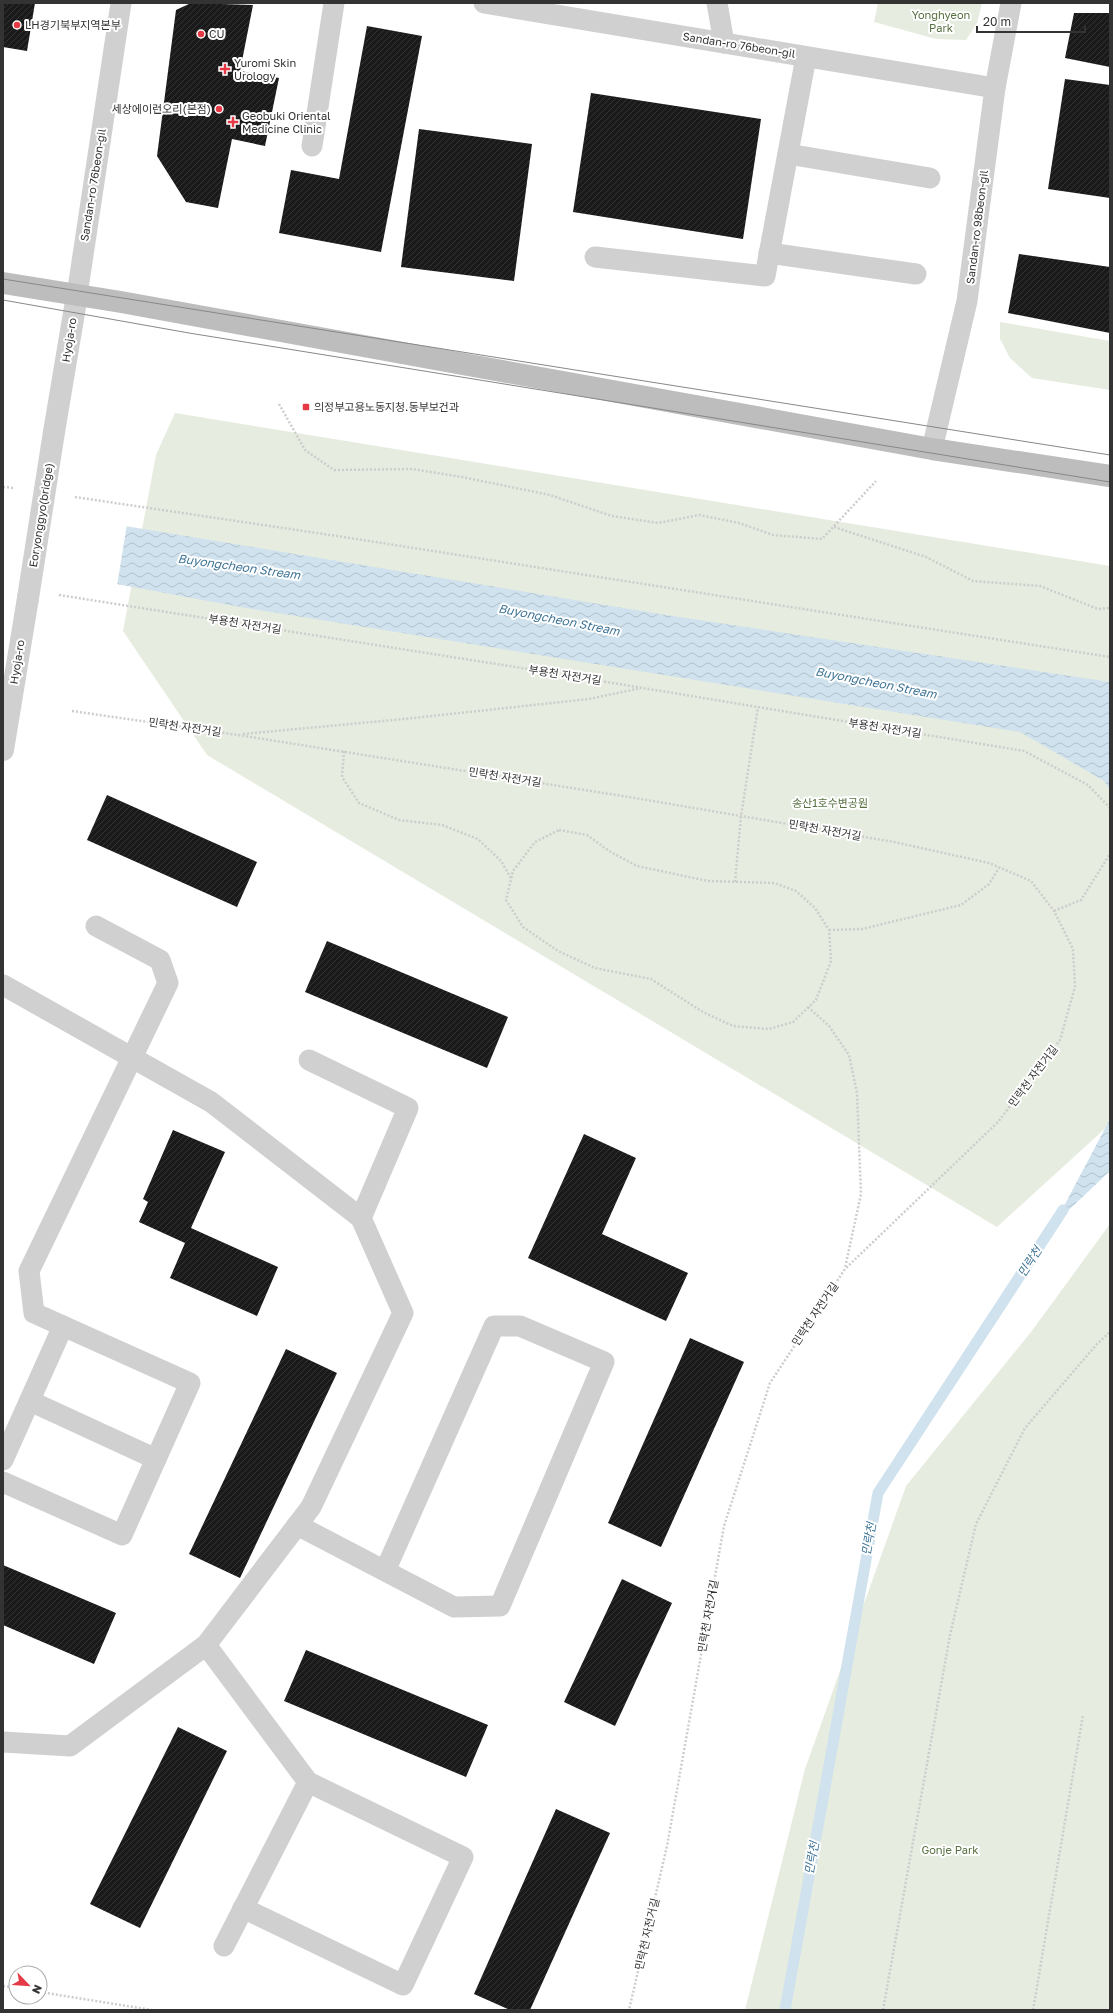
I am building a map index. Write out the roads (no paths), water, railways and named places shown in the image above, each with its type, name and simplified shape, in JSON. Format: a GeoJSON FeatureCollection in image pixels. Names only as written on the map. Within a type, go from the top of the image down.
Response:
{"type":"FeatureCollection","features":[{"type":"Feature","properties":{"kind":"main road"},"geometry":{"type":"LineString","coordinates":[[3,283],[77,295],[932,449],[1110,476]]}},
{"type":"Feature","properties":{"kind":"street","name":"Hyoja-ro"},"geometry":{"type":"LineString","coordinates":[[54,432],[77,295]]}},
{"type":"Feature","properties":{"kind":"street","name":"Eoryonggyo(bridge)"},"geometry":{"type":"LineString","coordinates":[[28,598],[54,432]]}},
{"type":"Feature","properties":{"kind":"street","name":"Hyoja-ro"},"geometry":{"type":"LineString","coordinates":[[3,750],[28,598]]}},
{"type":"Feature","properties":{"kind":"lane","name":"Sandan-ro 76beon-gil"},"geometry":{"type":"LineString","coordinates":[[77,295],[121,3]]}},
{"type":"Feature","properties":{"kind":"lane"},"geometry":{"type":"LineString","coordinates":[[312,146],[334,3]]}},
{"type":"Feature","properties":{"kind":"lane","name":"Sandan-ro 76beon-gil"},"geometry":{"type":"LineString","coordinates":[[484,3],[995,88]]}},
{"type":"Feature","properties":{"kind":"lane"},"geometry":{"type":"LineString","coordinates":[[717,3],[724,43]]}},
{"type":"Feature","properties":{"kind":"lane","name":"Sandan-ro 98beon-gil"},"geometry":{"type":"LineString","coordinates":[[932,449],[967,301],[995,88],[1011,3]]}},
{"type":"Feature","properties":{"kind":"lane"},"geometry":{"type":"LineString","coordinates":[[595,257],[765,276],[806,57]]}},
{"type":"Feature","properties":{"kind":"lane"},"geometry":{"type":"LineString","coordinates":[[788,154],[930,178]]}},
{"type":"Feature","properties":{"kind":"lane"},"geometry":{"type":"LineString","coordinates":[[769,253],[916,274]]}},
{"type":"Feature","properties":{"kind":"lane"},"geometry":{"type":"LineString","coordinates":[[3,1482],[122,1535],[190,1383],[34,1313],[29,1271],[168,983],[160,960],[96,926]]}},
{"type":"Feature","properties":{"kind":"lane"},"geometry":{"type":"LineString","coordinates":[[3,985],[212,1102],[361,1218],[403,1313],[311,1507],[206,1645],[70,1746],[3,1742]]}},
{"type":"Feature","properties":{"kind":"lane"},"geometry":{"type":"LineString","coordinates":[[309,1060],[408,1108],[361,1218]]}},
{"type":"Feature","properties":{"kind":"lane"},"geometry":{"type":"LineString","coordinates":[[3,1460],[63,1326]]}},
{"type":"Feature","properties":{"kind":"lane"},"geometry":{"type":"LineString","coordinates":[[297,1525],[385,1571],[454,1607],[500,1606],[604,1362],[520,1326],[494,1326],[385,1571]]}},
{"type":"Feature","properties":{"kind":"lane"},"geometry":{"type":"LineString","coordinates":[[30,1401],[156,1459]]}},
{"type":"Feature","properties":{"kind":"lane"},"geometry":{"type":"LineString","coordinates":[[206,1645],[308,1782],[463,1857],[402,1984],[243,1908]]}},
{"type":"Feature","properties":{"kind":"lane"},"geometry":{"type":"LineString","coordinates":[[224,1946],[308,1782]]}},
{"type":"Feature","properties":{"kind":"water","name":"Buyongcheon Stream"},"geometry":{"type":"Polygon","coordinates":[[[3,506],[666,615],[1110,682],[1110,790],[1104,781],[1020,732],[246,608],[3,563],[3,506]]]}},
{"type":"Feature","properties":{"kind":"water"},"geometry":{"type":"Polygon","coordinates":[[[1110,1119],[1110,1171],[1055,1223],[1110,1119]]]}},
{"type":"Feature","properties":{"kind":"waterway","name":"민락천"},"geometry":{"type":"LineString","coordinates":[[785,2010],[878,1493],[1063,1210]]}},
{"type":"Feature","properties":{"kind":"tram line"},"geometry":{"type":"LineString","coordinates":[[3,279],[1110,455]]}},
{"type":"Feature","properties":{"kind":"tram line"},"geometry":{"type":"LineString","coordinates":[[3,300],[189,333],[1110,482]]}},
{"type":"Feature","properties":{"kind":"place","name":"LH경기북부지역본부"},"geometry":{"type":"Point","coordinates":[17,25]}},
{"type":"Feature","properties":{"kind":"place","name":"CU"},"geometry":{"type":"Point","coordinates":[201,34]}},
{"type":"Feature","properties":{"kind":"place","name":"Yuromi Skin Urology"},"geometry":{"type":"Point","coordinates":[225,69]}},
{"type":"Feature","properties":{"kind":"place","name":"세상에이런오리(본점)"},"geometry":{"type":"Point","coordinates":[219,109]}},
{"type":"Feature","properties":{"kind":"place","name":"Geobuki Oriental Medicine Clinic"},"geometry":{"type":"Point","coordinates":[233,122]}},
{"type":"Feature","properties":{"kind":"place","name":"의정부고용노동지청.동부보건과"},"geometry":{"type":"Point","coordinates":[306,407]}},
{"type":"Feature","properties":{"kind":"park label","name":"Yonghyeon Park"},"geometry":{"type":"Point","coordinates":[941,21]}},
{"type":"Feature","properties":{"kind":"park label","name":"송산1호수변공원"},"geometry":{"type":"Point","coordinates":[830,803]}},
{"type":"Feature","properties":{"kind":"park label","name":"Gonje Park"},"geometry":{"type":"Point","coordinates":[950,1850]}}]}
